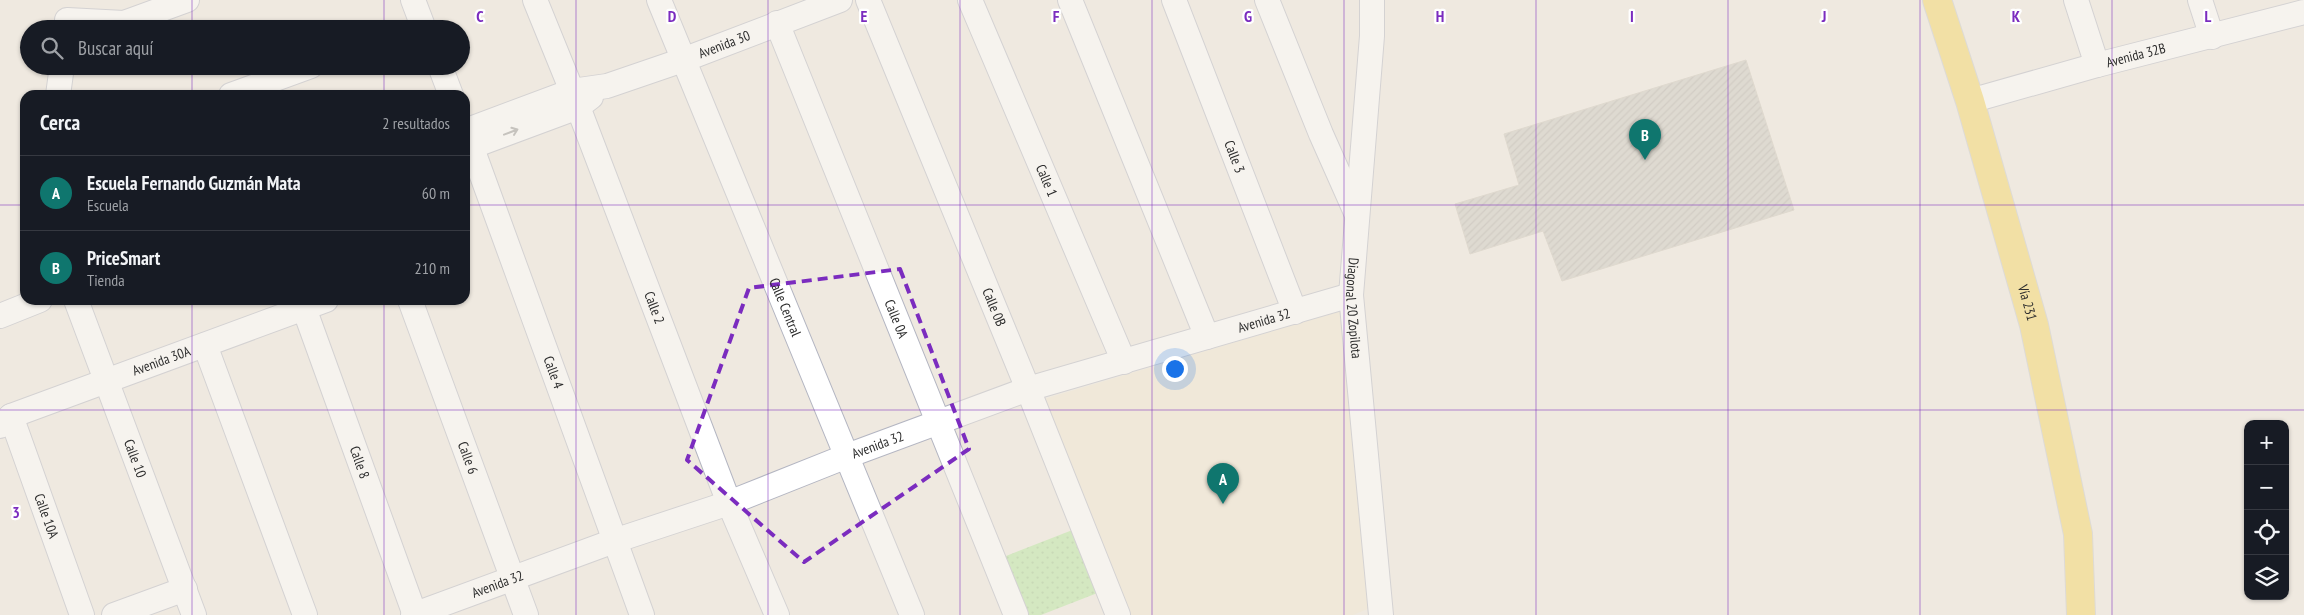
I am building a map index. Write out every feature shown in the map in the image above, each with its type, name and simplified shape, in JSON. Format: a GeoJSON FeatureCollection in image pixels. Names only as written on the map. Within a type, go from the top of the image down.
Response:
{"type":"FeatureCollection","features":[{"type":"Feature","properties":{"kind":"main road","name":"Vía 231"},"geometry":{"type":"LineString","coordinates":[[1937,0],[1970,101],[2036,335],[2078,534],[2081,615]]}},
{"type":"Feature","properties":{"kind":"street"},"geometry":{"type":"LineString","coordinates":[[132,20],[187,0]]}},
{"type":"Feature","properties":{"kind":"street"},"geometry":{"type":"LineString","coordinates":[[413,0],[418,20]]}},
{"type":"Feature","properties":{"kind":"street","name":"Calle 2"},"geometry":{"type":"LineString","coordinates":[[535,0],[575,99],[729,503],[777,615]]}},
{"type":"Feature","properties":{"kind":"street","name":"Calle Central"},"geometry":{"type":"LineString","coordinates":[[659,0],[912,615]]}},
{"type":"Feature","properties":{"kind":"street","name":"Avenida 30"},"geometry":{"type":"LineString","coordinates":[[470,136],[683,60],[840,0]]}},
{"type":"Feature","properties":{"kind":"street","name":"Calle 0B"},"geometry":{"type":"LineString","coordinates":[[868,0],[1028,389],[1118,615]]}},
{"type":"Feature","properties":{"kind":"street","name":"Calle 1"},"geometry":{"type":"LineString","coordinates":[[970,0],[1124,362]]}},
{"type":"Feature","properties":{"kind":"street"},"geometry":{"type":"LineString","coordinates":[[1070,0],[1207,337]]}},
{"type":"Feature","properties":{"kind":"street","name":"Calle 3"},"geometry":{"type":"LineString","coordinates":[[1174,0],[1295,312]]}},
{"type":"Feature","properties":{"kind":"street"},"geometry":{"type":"LineString","coordinates":[[1267,0],[1320,134],[1358,219]]}},
{"type":"Feature","properties":{"kind":"street","name":"Diagonal 20 Zopilota"},"geometry":{"type":"LineString","coordinates":[[1372,0],[1372,36],[1351,295],[1381,615]]}},
{"type":"Feature","properties":{"kind":"street"},"geometry":{"type":"LineString","coordinates":[[2076,0],[2097,66]]}},
{"type":"Feature","properties":{"kind":"street"},"geometry":{"type":"LineString","coordinates":[[2200,0],[2212,37]]}},
{"type":"Feature","properties":{"kind":"street","name":"Avenida 32B"},"geometry":{"type":"LineString","coordinates":[[1970,101],[2304,12]]}},
{"type":"Feature","properties":{"kind":"street"},"geometry":{"type":"LineString","coordinates":[[67,16],[100,20]]}},
{"type":"Feature","properties":{"kind":"street","name":"Calle 0A"},"geometry":{"type":"LineString","coordinates":[[776,23],[1016,615]]}},
{"type":"Feature","properties":{"kind":"street"},"geometry":{"type":"LineString","coordinates":[[59,90],[61,75]]}},
{"type":"Feature","properties":{"kind":"street"},"geometry":{"type":"LineString","coordinates":[[246,90],[286,75]]}},
{"type":"Feature","properties":{"kind":"street"},"geometry":{"type":"LineString","coordinates":[[443,75],[449,90]]}},
{"type":"Feature","properties":{"kind":"street","name":"Calle 4"},"geometry":{"type":"LineString","coordinates":[[470,148],[642,615]]}},
{"type":"Feature","properties":{"kind":"street"},"geometry":{"type":"LineString","coordinates":[[0,301],[20,293]]}},
{"type":"Feature","properties":{"kind":"street","name":"Avenida 32"},"geometry":{"type":"LineString","coordinates":[[414,615],[614,541],[729,503],[847,456],[1028,389],[1351,295]]}},
{"type":"Feature","properties":{"kind":"street"},"geometry":{"type":"LineString","coordinates":[[0,316],[28,305]]}},
{"type":"Feature","properties":{"kind":"street","name":"Calle 10"},"geometry":{"type":"LineString","coordinates":[[78,305],[194,615]]}},
{"type":"Feature","properties":{"kind":"street","name":"Avenida 30A"},"geometry":{"type":"LineString","coordinates":[[5,421],[106,381],[312,305]]}},
{"type":"Feature","properties":{"kind":"street","name":"Calle 8"},"geometry":{"type":"LineString","coordinates":[[315,305],[414,615]]}},
{"type":"Feature","properties":{"kind":"street","name":"Calle 6"},"geometry":{"type":"LineString","coordinates":[[412,305],[526,615]]}},
{"type":"Feature","properties":{"kind":"street"},"geometry":{"type":"LineString","coordinates":[[205,345],[305,615]]}},
{"type":"Feature","properties":{"kind":"street","name":"Calle 10A"},"geometry":{"type":"LineString","coordinates":[[5,421],[82,615]]}},
{"type":"Feature","properties":{"kind":"street"},"geometry":{"type":"LineString","coordinates":[[114,615],[185,589]]}},
{"type":"Feature","properties":{"kind":"highlighted area"},"geometry":{"type":"Polygon","coordinates":[[[900,269],[969,449],[804,562],[687,460],[749,288],[900,269]]]}},
{"type":"Feature","properties":{"kind":"shaded area"},"geometry":{"type":"Polygon","coordinates":[[[1340,311],[1370,608],[1353,615],[1131,615],[1044,399],[1340,311]]]}},
{"type":"Feature","properties":{"kind":"green space"},"geometry":{"type":"Polygon","coordinates":[[[1075,529],[1100,592],[1041,615],[1023,615],[1001,558],[1075,529]]]}},
{"type":"Feature","properties":{"kind":"building"},"geometry":{"type":"Polygon","coordinates":[[[1746,60],[1794,210],[1562,281],[1543,231],[1470,254],[1455,204],[1519,185],[1504,134],[1746,60]]]}},
{"type":"Feature","properties":{"kind":"place","name":"PriceSmart"},"geometry":{"type":"Point","coordinates":[1645,160]}},
{"type":"Feature","properties":{"kind":"place","name":"Escuela Fernando Guzmán Mata"},"geometry":{"type":"Point","coordinates":[1223,504]}}]}
